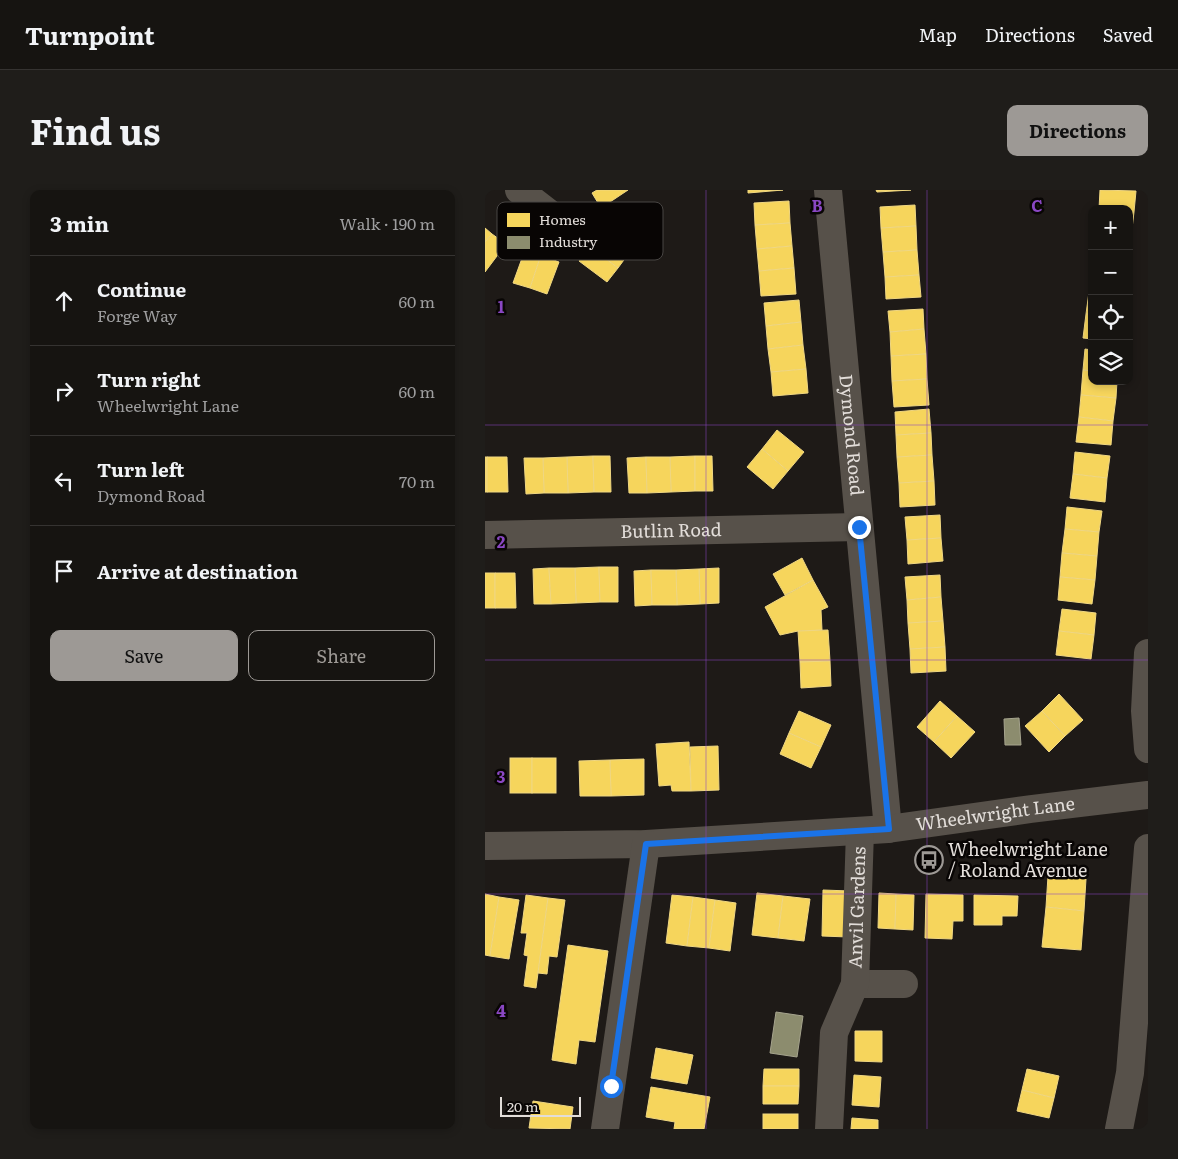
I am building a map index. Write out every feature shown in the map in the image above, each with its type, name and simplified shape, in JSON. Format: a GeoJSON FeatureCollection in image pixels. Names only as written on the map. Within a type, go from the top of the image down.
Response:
{"type":"FeatureCollection","features":[{"type":"Feature","properties":{"kind":"street"},"geometry":{"type":"LineString","coordinates":[[519,190],[535,202]]}},
{"type":"Feature","properties":{"kind":"street","name":"Dymond Road"},"geometry":{"type":"LineString","coordinates":[[828,190],[889,829]]}},
{"type":"Feature","properties":{"kind":"street","name":"Butlin Road"},"geometry":{"type":"LineString","coordinates":[[485,535],[859,527]]}},
{"type":"Feature","properties":{"kind":"street"},"geometry":{"type":"LineString","coordinates":[[1148,653],[1145,711],[1148,749]]}},
{"type":"Feature","properties":{"kind":"street","name":"Wheelwright Lane"},"geometry":{"type":"LineString","coordinates":[[485,846],[646,844],[889,829],[1031,808],[1148,796]]}},
{"type":"Feature","properties":{"kind":"street","name":"Anvil Gardens"},"geometry":{"type":"LineString","coordinates":[[829,1129],[834,1033],[855,984],[860,831]]}},
{"type":"Feature","properties":{"kind":"street"},"geometry":{"type":"LineString","coordinates":[[605,1129],[646,844]]}},
{"type":"Feature","properties":{"kind":"street"},"geometry":{"type":"LineString","coordinates":[[1119,1129],[1130,1072],[1148,848]]}},
{"type":"Feature","properties":{"kind":"street","name":"Anvil Gardens"},"geometry":{"type":"LineString","coordinates":[[855,984],[903,984]]}},
{"type":"Feature","properties":{"kind":"building: Homes"},"geometry":{"type":"Polygon","coordinates":[[[597,190],[628,190],[610,202],[597,202],[592,193],[597,190]]]}},
{"type":"Feature","properties":{"kind":"building: Homes"},"geometry":{"type":"Polygon","coordinates":[[[748,190],[783,190],[748,193],[748,190]]]}},
{"type":"Feature","properties":{"kind":"building: Homes"},"geometry":{"type":"Polygon","coordinates":[[[876,190],[911,190],[877,192],[876,190]]]}},
{"type":"Feature","properties":{"kind":"building: Homes"},"geometry":{"type":"Polygon","coordinates":[[[1100,190],[1136,191],[1134,212],[1133,205],[1099,205],[1100,190]]]}},
{"type":"Feature","properties":{"kind":"building: Homes"},"geometry":{"type":"Polygon","coordinates":[[[789,201],[790,223],[755,225],[754,203],[789,201]]]}},
{"type":"Feature","properties":{"kind":"building: Homes"},"geometry":{"type":"Polygon","coordinates":[[[915,205],[916,226],[881,228],[880,207],[915,205]]]}},
{"type":"Feature","properties":{"kind":"building: Homes"},"geometry":{"type":"Polygon","coordinates":[[[790,223],[792,246],[757,249],[755,225],[790,223]]]}},
{"type":"Feature","properties":{"kind":"building: Homes"},"geometry":{"type":"Polygon","coordinates":[[[916,226],[917,250],[883,252],[881,228],[916,226]]]}},
{"type":"Feature","properties":{"kind":"building: Homes"},"geometry":{"type":"Polygon","coordinates":[[[485,228],[492,234],[485,242],[485,228]]]}},
{"type":"Feature","properties":{"kind":"building: Homes"},"geometry":{"type":"Polygon","coordinates":[[[492,234],[497,238],[497,256],[485,272],[485,242],[492,234]]]}},
{"type":"Feature","properties":{"kind":"building: Homes"},"geometry":{"type":"Polygon","coordinates":[[[792,246],[794,268],[759,271],[757,249],[792,246]]]}},
{"type":"Feature","properties":{"kind":"building: Homes"},"geometry":{"type":"Polygon","coordinates":[[[917,250],[919,275],[885,277],[883,252],[917,250]]]}},
{"type":"Feature","properties":{"kind":"building: Homes"},"geometry":{"type":"Polygon","coordinates":[[[521,260],[539,260],[530,288],[513,283],[521,260]]]}},
{"type":"Feature","properties":{"kind":"building: Homes"},"geometry":{"type":"Polygon","coordinates":[[[539,260],[559,262],[547,294],[530,288],[539,260]]]}},
{"type":"Feature","properties":{"kind":"building: Homes"},"geometry":{"type":"Polygon","coordinates":[[[607,260],[624,260],[618,268],[607,260]]]}},
{"type":"Feature","properties":{"kind":"building: Homes"},"geometry":{"type":"Polygon","coordinates":[[[607,260],[618,268],[607,282],[579,261],[607,260]]]}},
{"type":"Feature","properties":{"kind":"building: Homes"},"geometry":{"type":"Polygon","coordinates":[[[794,268],[796,294],[761,296],[759,271],[794,268]]]}},
{"type":"Feature","properties":{"kind":"building: Homes"},"geometry":{"type":"Polygon","coordinates":[[[919,275],[921,297],[886,299],[885,277],[919,275]]]}},
{"type":"Feature","properties":{"kind":"building: Homes"},"geometry":{"type":"Polygon","coordinates":[[[799,300],[801,322],[766,326],[764,303],[799,300]]]}},
{"type":"Feature","properties":{"kind":"building: Homes"},"geometry":{"type":"Polygon","coordinates":[[[923,309],[924,329],[890,332],[888,311],[923,309]]]}},
{"type":"Feature","properties":{"kind":"building: Homes"},"geometry":{"type":"Polygon","coordinates":[[[1086,314],[1088,314],[1088,339],[1083,338],[1086,314]]]}},
{"type":"Feature","properties":{"kind":"building: Homes"},"geometry":{"type":"Polygon","coordinates":[[[801,322],[803,345],[768,349],[766,326],[801,322]]]}},
{"type":"Feature","properties":{"kind":"building: Homes"},"geometry":{"type":"Polygon","coordinates":[[[924,329],[926,354],[891,356],[890,332],[924,329]]]}},
{"type":"Feature","properties":{"kind":"building: Homes"},"geometry":{"type":"Polygon","coordinates":[[[803,345],[806,369],[771,372],[768,349],[803,345]]]}},
{"type":"Feature","properties":{"kind":"building: Homes"},"geometry":{"type":"Polygon","coordinates":[[[1085,349],[1088,349],[1088,371],[1083,370],[1085,349]]]}},
{"type":"Feature","properties":{"kind":"building: Homes"},"geometry":{"type":"Polygon","coordinates":[[[926,354],[927,379],[892,381],[891,356],[926,354]]]}},
{"type":"Feature","properties":{"kind":"building: Homes"},"geometry":{"type":"Polygon","coordinates":[[[806,369],[808,393],[773,396],[771,372],[806,369]]]}},
{"type":"Feature","properties":{"kind":"building: Homes"},"geometry":{"type":"Polygon","coordinates":[[[1083,370],[1088,371],[1088,385],[1117,385],[1116,398],[1081,395],[1083,370]]]}},
{"type":"Feature","properties":{"kind":"building: Homes"},"geometry":{"type":"Polygon","coordinates":[[[927,379],[929,405],[894,407],[892,381],[927,379]]]}},
{"type":"Feature","properties":{"kind":"building: Homes"},"geometry":{"type":"Polygon","coordinates":[[[1081,395],[1116,398],[1113,421],[1079,417],[1081,395]]]}},
{"type":"Feature","properties":{"kind":"building: Homes"},"geometry":{"type":"Polygon","coordinates":[[[929,409],[931,433],[896,435],[895,412],[929,409]]]}},
{"type":"Feature","properties":{"kind":"building: Homes"},"geometry":{"type":"Polygon","coordinates":[[[1079,417],[1113,421],[1111,445],[1076,442],[1079,417]]]}},
{"type":"Feature","properties":{"kind":"building: Homes"},"geometry":{"type":"Polygon","coordinates":[[[777,430],[804,452],[788,471],[762,449],[777,430]]]}},
{"type":"Feature","properties":{"kind":"building: Homes"},"geometry":{"type":"Polygon","coordinates":[[[931,433],[932,455],[897,457],[896,435],[931,433]]]}},
{"type":"Feature","properties":{"kind":"building: Homes"},"geometry":{"type":"Polygon","coordinates":[[[762,449],[788,471],[773,489],[747,467],[762,449]]]}},
{"type":"Feature","properties":{"kind":"building: Homes"},"geometry":{"type":"Polygon","coordinates":[[[1075,452],[1110,456],[1107,478],[1073,474],[1075,452]]]}},
{"type":"Feature","properties":{"kind":"building: Homes"},"geometry":{"type":"Polygon","coordinates":[[[932,455],[934,481],[899,483],[897,457],[932,455]]]}},
{"type":"Feature","properties":{"kind":"building: Homes"},"geometry":{"type":"Polygon","coordinates":[[[593,456],[594,492],[568,493],[567,457],[593,456]]]}},
{"type":"Feature","properties":{"kind":"building: Homes"},"geometry":{"type":"Polygon","coordinates":[[[593,456],[610,456],[611,492],[594,492],[593,456]]]}},
{"type":"Feature","properties":{"kind":"building: Homes"},"geometry":{"type":"Polygon","coordinates":[[[695,456],[695,491],[671,492],[670,457],[695,456]]]}},
{"type":"Feature","properties":{"kind":"building: Homes"},"geometry":{"type":"Polygon","coordinates":[[[695,456],[712,456],[713,491],[695,491],[695,456]]]}},
{"type":"Feature","properties":{"kind":"building: Homes"},"geometry":{"type":"Polygon","coordinates":[[[485,457],[487,457],[487,492],[485,492],[485,457]]]}},
{"type":"Feature","properties":{"kind":"building: Homes"},"geometry":{"type":"Polygon","coordinates":[[[487,457],[507,457],[508,492],[487,492],[487,457]]]}},
{"type":"Feature","properties":{"kind":"building: Homes"},"geometry":{"type":"Polygon","coordinates":[[[567,457],[568,493],[544,493],[543,458],[567,457]]]}},
{"type":"Feature","properties":{"kind":"building: Homes"},"geometry":{"type":"Polygon","coordinates":[[[646,457],[647,493],[629,493],[627,458],[646,457]]]}},
{"type":"Feature","properties":{"kind":"building: Homes"},"geometry":{"type":"Polygon","coordinates":[[[646,457],[670,457],[671,492],[647,493],[646,457]]]}},
{"type":"Feature","properties":{"kind":"building: Homes"},"geometry":{"type":"Polygon","coordinates":[[[524,458],[543,458],[544,493],[526,494],[524,458]]]}},
{"type":"Feature","properties":{"kind":"building: Homes"},"geometry":{"type":"Polygon","coordinates":[[[1073,474],[1107,478],[1105,502],[1070,498],[1073,474]]]}},
{"type":"Feature","properties":{"kind":"building: Homes"},"geometry":{"type":"Polygon","coordinates":[[[934,481],[935,505],[900,507],[899,483],[934,481]]]}},
{"type":"Feature","properties":{"kind":"building: Homes"},"geometry":{"type":"Polygon","coordinates":[[[1067,507],[1102,511],[1099,532],[1065,529],[1067,507]]]}},
{"type":"Feature","properties":{"kind":"building: Homes"},"geometry":{"type":"Polygon","coordinates":[[[940,515],[941,538],[907,540],[905,517],[940,515]]]}},
{"type":"Feature","properties":{"kind":"building: Homes"},"geometry":{"type":"Polygon","coordinates":[[[1065,529],[1099,532],[1097,556],[1062,553],[1065,529]]]}},
{"type":"Feature","properties":{"kind":"building: Homes"},"geometry":{"type":"Polygon","coordinates":[[[941,538],[943,561],[908,564],[907,540],[941,538]]]}},
{"type":"Feature","properties":{"kind":"building: Homes"},"geometry":{"type":"Polygon","coordinates":[[[1062,553],[1097,556],[1095,580],[1060,577],[1062,553]]]}},
{"type":"Feature","properties":{"kind":"building: Homes"},"geometry":{"type":"Polygon","coordinates":[[[802,558],[813,580],[785,595],[773,574],[802,558]]]}},
{"type":"Feature","properties":{"kind":"building: Homes"},"geometry":{"type":"Polygon","coordinates":[[[599,567],[600,602],[576,603],[575,568],[599,567]]]}},
{"type":"Feature","properties":{"kind":"building: Homes"},"geometry":{"type":"Polygon","coordinates":[[[599,567],[618,567],[618,602],[600,602],[599,567]]]}},
{"type":"Feature","properties":{"kind":"building: Homes"},"geometry":{"type":"Polygon","coordinates":[[[549,568],[551,604],[534,604],[533,569],[549,568]]]}},
{"type":"Feature","properties":{"kind":"building: Homes"},"geometry":{"type":"Polygon","coordinates":[[[549,568],[575,568],[576,603],[551,604],[549,568]]]}},
{"type":"Feature","properties":{"kind":"building: Homes"},"geometry":{"type":"Polygon","coordinates":[[[719,568],[719,603],[700,604],[699,569],[719,568]]]}},
{"type":"Feature","properties":{"kind":"building: Homes"},"geometry":{"type":"Polygon","coordinates":[[[699,569],[700,604],[677,605],[676,570],[699,569]]]}},
{"type":"Feature","properties":{"kind":"building: Homes"},"geometry":{"type":"Polygon","coordinates":[[[651,570],[652,605],[635,606],[634,571],[651,570]]]}},
{"type":"Feature","properties":{"kind":"building: Homes"},"geometry":{"type":"Polygon","coordinates":[[[651,570],[676,570],[677,605],[652,605],[651,570]]]}},
{"type":"Feature","properties":{"kind":"building: Homes"},"geometry":{"type":"Polygon","coordinates":[[[485,573],[495,573],[495,608],[485,608],[485,573]]]}},
{"type":"Feature","properties":{"kind":"building: Homes"},"geometry":{"type":"Polygon","coordinates":[[[495,573],[515,573],[516,608],[495,608],[495,573]]]}},
{"type":"Feature","properties":{"kind":"building: Homes"},"geometry":{"type":"Polygon","coordinates":[[[940,575],[941,597],[907,600],[905,577],[940,575]]]}},
{"type":"Feature","properties":{"kind":"building: Homes"},"geometry":{"type":"Polygon","coordinates":[[[1060,577],[1095,580],[1092,604],[1058,600],[1060,577]]]}},
{"type":"Feature","properties":{"kind":"building: Homes"},"geometry":{"type":"Polygon","coordinates":[[[813,580],[828,607],[821,610],[822,630],[798,631],[780,635],[765,607],[813,580]]]}},
{"type":"Feature","properties":{"kind":"building: Homes"},"geometry":{"type":"Polygon","coordinates":[[[941,597],[943,621],[908,623],[907,600],[941,597]]]}},
{"type":"Feature","properties":{"kind":"building: Homes"},"geometry":{"type":"Polygon","coordinates":[[[1062,609],[1096,613],[1094,635],[1059,631],[1062,609]]]}},
{"type":"Feature","properties":{"kind":"building: Homes"},"geometry":{"type":"Polygon","coordinates":[[[943,621],[945,647],[910,649],[908,623],[943,621]]]}},
{"type":"Feature","properties":{"kind":"building: Homes"},"geometry":{"type":"Polygon","coordinates":[[[828,630],[830,661],[800,662],[798,631],[828,630]]]}},
{"type":"Feature","properties":{"kind":"building: Homes"},"geometry":{"type":"Polygon","coordinates":[[[1059,631],[1094,635],[1091,659],[1056,655],[1059,631]]]}},
{"type":"Feature","properties":{"kind":"building: Homes"},"geometry":{"type":"Polygon","coordinates":[[[945,647],[946,671],[911,673],[910,649],[945,647]]]}},
{"type":"Feature","properties":{"kind":"building: Homes"},"geometry":{"type":"Polygon","coordinates":[[[830,661],[831,686],[801,688],[800,662],[830,661]]]}},
{"type":"Feature","properties":{"kind":"building: Homes"},"geometry":{"type":"Polygon","coordinates":[[[1059,694],[1083,720],[1065,736],[1042,711],[1059,694]]]}},
{"type":"Feature","properties":{"kind":"building: Homes"},"geometry":{"type":"Polygon","coordinates":[[[940,701],[957,716],[934,742],[917,727],[940,701]]]}},
{"type":"Feature","properties":{"kind":"building: Homes"},"geometry":{"type":"Polygon","coordinates":[[[799,711],[831,725],[821,747],[789,733],[799,711]]]}},
{"type":"Feature","properties":{"kind":"building: Homes"},"geometry":{"type":"Polygon","coordinates":[[[1042,711],[1065,736],[1049,752],[1025,726],[1042,711]]]}},
{"type":"Feature","properties":{"kind":"building: Homes"},"geometry":{"type":"Polygon","coordinates":[[[957,716],[975,732],[951,758],[934,742],[957,716]]]}},
{"type":"Feature","properties":{"kind":"building: Homes"},"geometry":{"type":"Polygon","coordinates":[[[789,733],[821,747],[811,768],[780,754],[789,733]]]}},
{"type":"Feature","properties":{"kind":"building: Homes"},"geometry":{"type":"Polygon","coordinates":[[[689,742],[691,791],[672,791],[671,785],[659,786],[656,744],[689,742]]]}},
{"type":"Feature","properties":{"kind":"building: Homes"},"geometry":{"type":"Polygon","coordinates":[[[718,746],[719,790],[691,791],[690,747],[718,746]]]}},
{"type":"Feature","properties":{"kind":"building: Homes"},"geometry":{"type":"Polygon","coordinates":[[[510,758],[532,758],[532,793],[510,793],[510,758]]]}},
{"type":"Feature","properties":{"kind":"building: Homes"},"geometry":{"type":"Polygon","coordinates":[[[532,758],[556,758],[556,793],[532,793],[532,758]]]}},
{"type":"Feature","properties":{"kind":"building: Homes"},"geometry":{"type":"Polygon","coordinates":[[[644,759],[644,795],[611,796],[610,760],[644,759]]]}},
{"type":"Feature","properties":{"kind":"building: Homes"},"geometry":{"type":"Polygon","coordinates":[[[610,760],[611,796],[580,796],[579,761],[610,760]]]}},
{"type":"Feature","properties":{"kind":"building: Homes"},"geometry":{"type":"Polygon","coordinates":[[[1048,876],[1086,879],[1084,911],[1046,907],[1048,876]]]}},
{"type":"Feature","properties":{"kind":"building: Homes"},"geometry":{"type":"Polygon","coordinates":[[[823,890],[850,891],[848,937],[822,936],[823,890]]]}},
{"type":"Feature","properties":{"kind":"building: Homes"},"geometry":{"type":"Polygon","coordinates":[[[757,893],[783,896],[778,938],[752,935],[757,893]]]}},
{"type":"Feature","properties":{"kind":"building: Homes"},"geometry":{"type":"Polygon","coordinates":[[[879,893],[896,894],[895,929],[878,928],[879,893]]]}},
{"type":"Feature","properties":{"kind":"building: Homes"},"geometry":{"type":"Polygon","coordinates":[[[485,894],[499,897],[490,956],[485,955],[485,894]]]}},
{"type":"Feature","properties":{"kind":"building: Homes"},"geometry":{"type":"Polygon","coordinates":[[[896,894],[914,895],[913,930],[895,929],[896,894]]]}},
{"type":"Feature","properties":{"kind":"building: Homes"},"geometry":{"type":"Polygon","coordinates":[[[926,894],[963,895],[963,921],[953,921],[952,939],[925,938],[926,894]]]}},
{"type":"Feature","properties":{"kind":"building: Homes"},"geometry":{"type":"Polygon","coordinates":[[[526,895],[548,898],[536,988],[524,986],[528,956],[524,955],[527,933],[521,933],[526,895]]]}},
{"type":"Feature","properties":{"kind":"building: Homes"},"geometry":{"type":"Polygon","coordinates":[[[672,895],[693,897],[687,946],[666,943],[672,895]]]}},
{"type":"Feature","properties":{"kind":"building: Homes"},"geometry":{"type":"Polygon","coordinates":[[[974,895],[1018,896],[1017,916],[1002,916],[1002,925],[974,925],[974,895]]]}},
{"type":"Feature","properties":{"kind":"building: Homes"},"geometry":{"type":"Polygon","coordinates":[[[783,896],[810,899],[804,941],[778,938],[783,896]]]}},
{"type":"Feature","properties":{"kind":"building: Homes"},"geometry":{"type":"Polygon","coordinates":[[[499,897],[519,900],[509,959],[490,956],[499,897]]]}},
{"type":"Feature","properties":{"kind":"building: Homes"},"geometry":{"type":"Polygon","coordinates":[[[693,897],[715,900],[709,948],[687,946],[693,897]]]}},
{"type":"Feature","properties":{"kind":"building: Homes"},"geometry":{"type":"Polygon","coordinates":[[[548,898],[565,900],[557,957],[549,956],[547,974],[538,973],[548,898]]]}},
{"type":"Feature","properties":{"kind":"building: Homes"},"geometry":{"type":"Polygon","coordinates":[[[715,900],[736,903],[730,951],[709,948],[715,900]]]}},
{"type":"Feature","properties":{"kind":"building: Homes"},"geometry":{"type":"Polygon","coordinates":[[[1046,907],[1084,911],[1081,950],[1042,947],[1046,907]]]}},
{"type":"Feature","properties":{"kind":"building: Homes"},"geometry":{"type":"Polygon","coordinates":[[[568,945],[608,951],[595,1042],[579,1040],[576,1064],[552,1060],[568,945]]]}},
{"type":"Feature","properties":{"kind":"building: Homes"},"geometry":{"type":"Polygon","coordinates":[[[855,1031],[882,1031],[882,1062],[855,1061],[855,1031]]]}},
{"type":"Feature","properties":{"kind":"building: Homes"},"geometry":{"type":"Polygon","coordinates":[[[656,1048],[693,1055],[687,1084],[651,1078],[656,1048]]]}},
{"type":"Feature","properties":{"kind":"building: Homes"},"geometry":{"type":"Polygon","coordinates":[[[764,1069],[799,1069],[799,1086],[763,1086],[764,1069]]]}},
{"type":"Feature","properties":{"kind":"building: Homes"},"geometry":{"type":"Polygon","coordinates":[[[1027,1069],[1059,1076],[1054,1098],[1022,1090],[1027,1069]]]}},
{"type":"Feature","properties":{"kind":"building: Homes"},"geometry":{"type":"Polygon","coordinates":[[[854,1075],[881,1077],[879,1107],[852,1105],[854,1075]]]}},
{"type":"Feature","properties":{"kind":"building: Homes"},"geometry":{"type":"Polygon","coordinates":[[[763,1086],[799,1086],[798,1104],[763,1104],[763,1086]]]}},
{"type":"Feature","properties":{"kind":"building: Homes"},"geometry":{"type":"Polygon","coordinates":[[[651,1087],[710,1097],[704,1129],[674,1129],[675,1122],[646,1117],[651,1087]]]}},
{"type":"Feature","properties":{"kind":"building: Homes"},"geometry":{"type":"Polygon","coordinates":[[[1022,1090],[1054,1098],[1049,1118],[1017,1111],[1022,1090]]]}},
{"type":"Feature","properties":{"kind":"building: Homes"},"geometry":{"type":"Polygon","coordinates":[[[533,1101],[573,1107],[570,1129],[529,1128],[533,1101]]]}},
{"type":"Feature","properties":{"kind":"building: Homes"},"geometry":{"type":"Polygon","coordinates":[[[763,1114],[798,1114],[798,1129],[763,1129],[763,1114]]]}},
{"type":"Feature","properties":{"kind":"building: Homes"},"geometry":{"type":"Polygon","coordinates":[[[852,1118],[878,1120],[878,1129],[851,1129],[852,1118]]]}},
{"type":"Feature","properties":{"kind":"building: Industry"},"geometry":{"type":"Polygon","coordinates":[[[1019,718],[1021,745],[1005,745],[1004,719],[1019,718]]]}},
{"type":"Feature","properties":{"kind":"building: Industry"},"geometry":{"type":"Polygon","coordinates":[[[776,1012],[803,1016],[797,1057],[770,1053],[776,1012]]]}},
{"type":"Feature","properties":{"kind":"place","name":"Wheelwright Lane / Roland Avenue"},"geometry":{"type":"Point","coordinates":[929,860]}},
{"type":"Feature","properties":{"kind":"route"},"geometry":{"type":"LineString","coordinates":[[611,1086],[646,844],[889,829],[859,527]]}}]}
